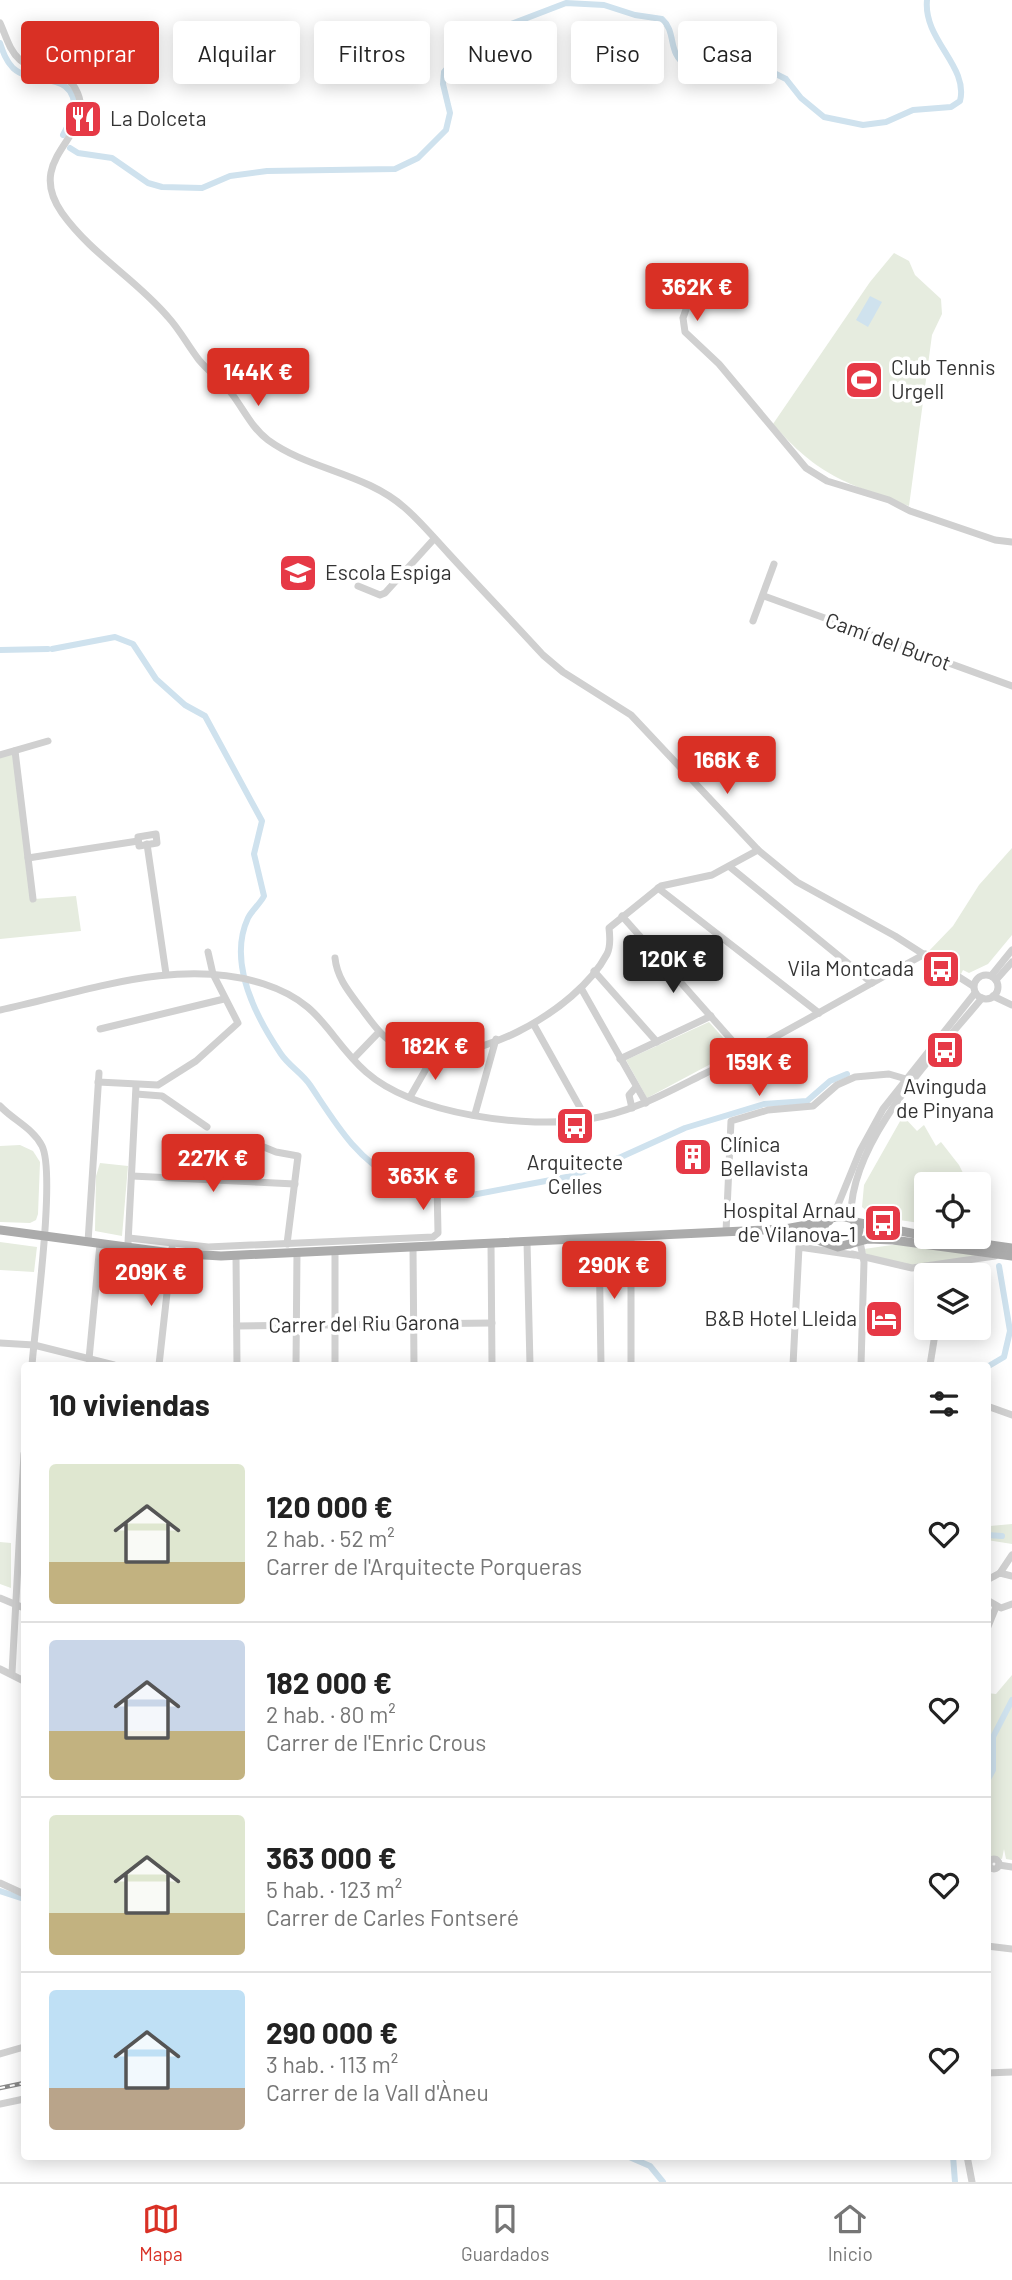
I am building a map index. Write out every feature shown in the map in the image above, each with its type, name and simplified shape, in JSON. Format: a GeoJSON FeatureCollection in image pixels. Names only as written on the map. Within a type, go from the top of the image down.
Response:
{"type":"FeatureCollection","features":[{"type":"Feature","properties":{"kind":"main road"},"geometry":{"type":"LineString","coordinates":[[0,1230],[100,1244],[128,1243],[236,1255],[335,1251],[414,1242],[429,1247],[785,1229],[841,1215],[854,1224],[914,1234]]}},
{"type":"Feature","properties":{"kind":"main road"},"geometry":{"type":"LineString","coordinates":[[831,1219],[825,1232],[834,1245]]}},
{"type":"Feature","properties":{"kind":"main road"},"geometry":{"type":"LineString","coordinates":[[849,1245],[854,1224]]}},
{"type":"Feature","properties":{"kind":"main road"},"geometry":{"type":"LineString","coordinates":[[785,1229],[834,1245],[893,1240],[1006,1248],[1012,1256]]}},
{"type":"Feature","properties":{"kind":"street"},"geometry":{"type":"LineString","coordinates":[[0,23],[13,52],[22,62],[63,76],[76,89],[81,117],[53,161],[50,182],[61,212],[82,237],[170,318],[190,348],[232,393],[253,426],[267,439],[388,496],[405,508],[543,655],[562,672],[631,715],[651,733],[758,850],[797,882],[925,954],[977,992],[1012,1005]]}},
{"type":"Feature","properties":{"kind":"street"},"geometry":{"type":"LineString","coordinates":[[705,276],[690,298],[682,318],[685,332],[719,364],[807,468],[828,481],[888,500],[910,511],[995,540],[1012,542]]}},
{"type":"Feature","properties":{"kind":"street"},"geometry":{"type":"LineString","coordinates":[[358,586],[380,595],[385,593],[434,539]]}},
{"type":"Feature","properties":{"kind":"street"},"geometry":{"type":"LineString","coordinates":[[753,621],[774,564]]}},
{"type":"Feature","properties":{"kind":"street","name":"Camí del Burot"},"geometry":{"type":"LineString","coordinates":[[764,596],[1012,686]]}},
{"type":"Feature","properties":{"kind":"street"},"geometry":{"type":"LineString","coordinates":[[0,755],[48,741]]}},
{"type":"Feature","properties":{"kind":"street"},"geometry":{"type":"LineString","coordinates":[[15,751],[33,899]]}},
{"type":"Feature","properties":{"kind":"street"},"geometry":{"type":"LineString","coordinates":[[156,834],[158,843],[148,844],[139,846],[138,837],[156,834]]}},
{"type":"Feature","properties":{"kind":"street"},"geometry":{"type":"LineString","coordinates":[[28,858],[138,841]]}},
{"type":"Feature","properties":{"kind":"street"},"geometry":{"type":"LineString","coordinates":[[148,844],[166,974]]}},
{"type":"Feature","properties":{"kind":"street"},"geometry":{"type":"LineString","coordinates":[[335,958],[336,972],[379,1032],[401,1048],[436,1053],[462,1051],[534,1026],[552,1014],[580,988],[608,953],[609,928],[658,888],[730,867],[758,850]]}},
{"type":"Feature","properties":{"kind":"street"},"geometry":{"type":"LineString","coordinates":[[730,867],[872,983]]}},
{"type":"Feature","properties":{"kind":"street"},"geometry":{"type":"LineString","coordinates":[[658,888],[819,1013]]}},
{"type":"Feature","properties":{"kind":"street"},"geometry":{"type":"LineString","coordinates":[[622,916],[744,1054]]}},
{"type":"Feature","properties":{"kind":"street"},"geometry":{"type":"LineString","coordinates":[[993,978],[1012,950]]}},
{"type":"Feature","properties":{"kind":"street"},"geometry":{"type":"LineString","coordinates":[[136,1090],[158,1085],[197,1061],[238,1023],[213,974],[208,952]]}},
{"type":"Feature","properties":{"kind":"street"},"geometry":{"type":"LineString","coordinates":[[0,1010],[166,974],[213,974],[246,979],[286,992],[306,1004],[325,1021],[369,1074],[410,1097],[506,1120],[555,1122],[587,1120],[646,1103],[744,1054],[925,954]]}},
{"type":"Feature","properties":{"kind":"street"},"geometry":{"type":"LineString","coordinates":[[861,1362],[863,1259],[854,1224],[852,1189],[869,1151],[895,1106],[977,992],[978,977],[993,978],[1012,962]]}},
{"type":"Feature","properties":{"kind":"street"},"geometry":{"type":"LineString","coordinates":[[594,971],[657,1042]]}},
{"type":"Feature","properties":{"kind":"street"},"geometry":{"type":"LineString","coordinates":[[993,978],[998,988],[993,996]]}},
{"type":"Feature","properties":{"kind":"street"},"geometry":{"type":"LineString","coordinates":[[580,988],[646,1103]]}},
{"type":"Feature","properties":{"kind":"street"},"geometry":{"type":"LineString","coordinates":[[831,1219],[860,1150],[883,1109],[977,992]]}},
{"type":"Feature","properties":{"kind":"street"},"geometry":{"type":"LineString","coordinates":[[100,1029],[224,999]]}},
{"type":"Feature","properties":{"kind":"street"},"geometry":{"type":"LineString","coordinates":[[620,1059],[710,1016]]}},
{"type":"Feature","properties":{"kind":"street"},"geometry":{"type":"LineString","coordinates":[[534,1026],[587,1120]]}},
{"type":"Feature","properties":{"kind":"street"},"geometry":{"type":"LineString","coordinates":[[354,1058],[379,1032]]}},
{"type":"Feature","properties":{"kind":"street"},"geometry":{"type":"LineString","coordinates":[[475,1114],[496,1039]]}},
{"type":"Feature","properties":{"kind":"street"},"geometry":{"type":"LineString","coordinates":[[410,1097],[436,1053]]}},
{"type":"Feature","properties":{"kind":"street"},"geometry":{"type":"LineString","coordinates":[[88,1242],[99,1073]]}},
{"type":"Feature","properties":{"kind":"street"},"geometry":{"type":"LineString","coordinates":[[726,1232],[729,1123],[768,1110],[813,1106],[837,1085],[855,1077],[889,1074],[906,1079]]}},
{"type":"Feature","properties":{"kind":"street"},"geometry":{"type":"LineString","coordinates":[[98,1082],[162,1096],[207,1126]]}},
{"type":"Feature","properties":{"kind":"street"},"geometry":{"type":"LineString","coordinates":[[632,1108],[629,1096],[636,1087]]}},
{"type":"Feature","properties":{"kind":"street"},"geometry":{"type":"LineString","coordinates":[[128,1243],[136,1090]]}},
{"type":"Feature","properties":{"kind":"street"},"geometry":{"type":"LineString","coordinates":[[0,1106],[36,1137],[45,1152],[44,1236],[32,1362]]}},
{"type":"Feature","properties":{"kind":"street"},"geometry":{"type":"LineString","coordinates":[[254,1143],[276,1153],[298,1156],[287,1244]]}},
{"type":"Feature","properties":{"kind":"street"},"geometry":{"type":"LineString","coordinates":[[132,1175],[295,1184]]}},
{"type":"Feature","properties":{"kind":"street"},"geometry":{"type":"LineString","coordinates":[[159,1362],[172,1249],[414,1242],[433,1237],[438,1233],[436,1187],[402,1185],[391,1179]]}},
{"type":"Feature","properties":{"kind":"street"},"geometry":{"type":"LineString","coordinates":[[631,1236],[631,1362]]}},
{"type":"Feature","properties":{"kind":"street"},"geometry":{"type":"LineString","coordinates":[[599,1238],[601,1362]]}},
{"type":"Feature","properties":{"kind":"street"},"geometry":{"type":"LineString","coordinates":[[414,1242],[414,1362]]}},
{"type":"Feature","properties":{"kind":"street"},"geometry":{"type":"LineString","coordinates":[[527,1242],[530,1362]]}},
{"type":"Feature","properties":{"kind":"street"},"geometry":{"type":"LineString","coordinates":[[491,1243],[492,1362]]}},
{"type":"Feature","properties":{"kind":"street"},"geometry":{"type":"LineString","coordinates":[[89,1359],[100,1244]]}},
{"type":"Feature","properties":{"kind":"street"},"geometry":{"type":"LineString","coordinates":[[262,1245],[281,1253]]}},
{"type":"Feature","properties":{"kind":"street"},"geometry":{"type":"LineString","coordinates":[[834,1245],[863,1259],[914,1268]]}},
{"type":"Feature","properties":{"kind":"street"},"geometry":{"type":"LineString","coordinates":[[793,1362],[799,1247],[854,1255]]}},
{"type":"Feature","properties":{"kind":"street"},"geometry":{"type":"LineString","coordinates":[[949,1263],[1006,1248]]}},
{"type":"Feature","properties":{"kind":"street"},"geometry":{"type":"LineString","coordinates":[[335,1251],[335,1362]]}},
{"type":"Feature","properties":{"kind":"street"},"geometry":{"type":"LineString","coordinates":[[296,1362],[297,1252]]}},
{"type":"Feature","properties":{"kind":"street"},"geometry":{"type":"LineString","coordinates":[[236,1255],[237,1362]]}},
{"type":"Feature","properties":{"kind":"street","name":"Carrer del Riu Garona"},"geometry":{"type":"LineString","coordinates":[[237,1326],[492,1323]]}},
{"type":"Feature","properties":{"kind":"street"},"geometry":{"type":"LineString","coordinates":[[930,1362],[934,1340]]}},
{"type":"Feature","properties":{"kind":"street"},"geometry":{"type":"LineString","coordinates":[[0,1343],[34,1345],[102,1362]]}},
{"type":"Feature","properties":{"kind":"street"},"geometry":{"type":"LineString","coordinates":[[991,1407],[1012,1415]]}},
{"type":"Feature","properties":{"kind":"street"},"geometry":{"type":"LineString","coordinates":[[12,1673],[21,1509]]}},
{"type":"Feature","properties":{"kind":"street"},"geometry":{"type":"LineString","coordinates":[[991,1578],[1000,1573],[1012,1555]]}},
{"type":"Feature","properties":{"kind":"street"},"geometry":{"type":"LineString","coordinates":[[1000,1573],[1012,1574]]}},
{"type":"Feature","properties":{"kind":"street"},"geometry":{"type":"LineString","coordinates":[[0,1596],[21,1605]]}},
{"type":"Feature","properties":{"kind":"street"},"geometry":{"type":"LineString","coordinates":[[991,1605],[1012,1604]]}},
{"type":"Feature","properties":{"kind":"street"},"geometry":{"type":"LineString","coordinates":[[0,1669],[21,1679]]}},
{"type":"Feature","properties":{"kind":"street"},"geometry":{"type":"LineString","coordinates":[[999,1865],[1012,1867]]}},
{"type":"Feature","properties":{"kind":"street"},"geometry":{"type":"LineString","coordinates":[[0,1883],[21,1893]]}},
{"type":"Feature","properties":{"kind":"street"},"geometry":{"type":"LineString","coordinates":[[991,1946],[1012,1949]]}},
{"type":"Feature","properties":{"kind":"street"},"geometry":{"type":"LineString","coordinates":[[0,2054],[21,2049]]}},
{"type":"Feature","properties":{"kind":"street"},"geometry":{"type":"LineString","coordinates":[[991,2073],[1012,2072]]}},
{"type":"Feature","properties":{"kind":"street"},"geometry":{"type":"LineString","coordinates":[[0,2104],[21,2100]]}},
{"type":"Feature","properties":{"kind":"street"},"geometry":{"type":"LineString","coordinates":[[968,2160],[972,2182]]}},
{"type":"Feature","properties":{"kind":"shaded area","name":"Club Tennis Urgell"},"geometry":{"type":"Polygon","coordinates":[[[894,253],[909,261],[915,275],[941,299],[942,314],[932,335],[909,506],[850,484],[819,467],[789,442],[773,424],[870,282],[894,253]]]}},
{"type":"Feature","properties":{"kind":"shaded area"},"geometry":{"type":"Polygon","coordinates":[[[15,751],[34,899],[76,896],[81,931],[0,939],[0,755],[15,751]]]}},
{"type":"Feature","properties":{"kind":"shaded area"},"geometry":{"type":"Polygon","coordinates":[[[1012,848],[1012,935],[988,964],[969,973],[963,970],[961,974],[927,953],[953,926],[979,885],[1012,848]]]}},
{"type":"Feature","properties":{"kind":"shaded area"},"geometry":{"type":"Polygon","coordinates":[[[709,1022],[735,1051],[647,1098],[626,1060],[709,1022]]]}},
{"type":"Feature","properties":{"kind":"shaded area"},"geometry":{"type":"Polygon","coordinates":[[[903,1116],[917,1131],[924,1125],[936,1146],[941,1142],[962,1172],[914,1172],[914,1222],[873,1216],[862,1207],[864,1185],[903,1116]]]}},
{"type":"Feature","properties":{"kind":"shaded area"},"geometry":{"type":"Polygon","coordinates":[[[20,1145],[33,1151],[40,1162],[38,1214],[36,1220],[30,1223],[0,1222],[0,1146],[20,1145]]]}},
{"type":"Feature","properties":{"kind":"shaded area"},"geometry":{"type":"Polygon","coordinates":[[[100,1163],[128,1166],[122,1236],[95,1231],[96,1176],[100,1163]]]}},
{"type":"Feature","properties":{"kind":"shaded area"},"geometry":{"type":"Polygon","coordinates":[[[0,1242],[37,1247],[34,1272],[0,1270],[0,1242]]]}},
{"type":"Feature","properties":{"kind":"shaded area"},"geometry":{"type":"Polygon","coordinates":[[[899,1244],[914,1246],[914,1249],[983,1255],[936,1263],[914,1263],[913,1267],[868,1258],[864,1249],[899,1244]]]}},
{"type":"Feature","properties":{"kind":"shaded area"},"geometry":{"type":"Polygon","coordinates":[[[1012,1524],[1012,1544],[991,1541],[991,1526],[1012,1524]]]}},
{"type":"Feature","properties":{"kind":"shaded area"},"geometry":{"type":"Polygon","coordinates":[[[0,1542],[11,1543],[11,1588],[0,1584],[0,1542]]]}},
{"type":"Feature","properties":{"kind":"shaded area"},"geometry":{"type":"Polygon","coordinates":[[[1012,1675],[1012,1860],[1006,1859],[1004,1849],[1002,1859],[991,1857],[991,1693],[996,1694],[1012,1675]]]}},
{"type":"Feature","properties":{"kind":"water"},"geometry":{"type":"Polygon","coordinates":[[[870,296],[882,302],[868,327],[856,320],[870,296]]]}},
{"type":"Feature","properties":{"kind":"waterway"},"geometry":{"type":"LineString","coordinates":[[70,148],[78,153],[112,158],[148,183],[162,187],[202,188],[230,176],[267,171],[395,169],[418,158],[446,130],[450,113],[443,84],[444,72],[472,39],[566,3],[604,5],[635,15],[662,19],[667,24],[676,55],[686,65],[768,70],[786,79],[801,98],[824,117],[863,125],[886,122],[913,110],[951,107],[960,101],[958,76],[932,28],[927,0]]}},
{"type":"Feature","properties":{"kind":"waterway"},"geometry":{"type":"LineString","coordinates":[[0,43],[13,68],[22,74],[52,81],[68,89],[73,98],[75,112],[63,135]]}},
{"type":"Feature","properties":{"kind":"waterway"},"geometry":{"type":"LineString","coordinates":[[52,649],[115,637],[133,644],[156,679],[185,705],[205,716],[262,821],[254,854],[264,896],[248,918],[242,935],[241,953],[247,989],[254,1007],[281,1054],[307,1081],[347,1138],[369,1161],[396,1179]]}},
{"type":"Feature","properties":{"kind":"waterway"},"geometry":{"type":"LineString","coordinates":[[0,650],[48,649]]}},
{"type":"Feature","properties":{"kind":"waterway"},"geometry":{"type":"LineString","coordinates":[[434,1187],[472,1195],[572,1176],[685,1128],[764,1104],[807,1101],[830,1081],[847,1074]]}},
{"type":"Feature","properties":{"kind":"waterway"},"geometry":{"type":"LineString","coordinates":[[991,1365],[1004,1357],[1010,1331],[999,1266]]}},
{"type":"Feature","properties":{"kind":"waterway"},"geometry":{"type":"LineString","coordinates":[[991,1535],[1002,1536]]}},
{"type":"Feature","properties":{"kind":"waterway"},"geometry":{"type":"LineString","coordinates":[[991,1774],[993,1737],[1012,1700]]}},
{"type":"Feature","properties":{"kind":"waterway"},"geometry":{"type":"LineString","coordinates":[[0,1891],[21,1898]]}},
{"type":"Feature","properties":{"kind":"waterway"},"geometry":{"type":"LineString","coordinates":[[636,2160],[650,2166],[663,2182]]}},
{"type":"Feature","properties":{"kind":"waterway"},"geometry":{"type":"LineString","coordinates":[[953,2160],[955,2182]]}},
{"type":"Feature","properties":{"kind":"railway"},"geometry":{"type":"LineString","coordinates":[[0,2088],[21,2084]]}},
{"type":"Feature","properties":{"kind":"place","name":"La Dolceta"},"geometry":{"type":"Point","coordinates":[83,119]}},
{"type":"Feature","properties":{"kind":"place","name":"Club Tennis Urgell"},"geometry":{"type":"Point","coordinates":[864,380]}},
{"type":"Feature","properties":{"kind":"place","name":"Escola Espiga"},"geometry":{"type":"Point","coordinates":[298,573]}},
{"type":"Feature","properties":{"kind":"place","name":"Vila Montcada"},"geometry":{"type":"Point","coordinates":[941,969]}},
{"type":"Feature","properties":{"kind":"place","name":"Avinguda de Pinyana"},"geometry":{"type":"Point","coordinates":[945,1050]}},
{"type":"Feature","properties":{"kind":"place","name":"Arquitecte Celles"},"geometry":{"type":"Point","coordinates":[575,1126]}},
{"type":"Feature","properties":{"kind":"place","name":"Clínica Bellavista"},"geometry":{"type":"Point","coordinates":[693,1157]}},
{"type":"Feature","properties":{"kind":"place","name":"Hospital Arnau de Vilanova-1"},"geometry":{"type":"Point","coordinates":[883,1223]}},
{"type":"Feature","properties":{"kind":"place","name":"B&B Hotel Lleida"},"geometry":{"type":"Point","coordinates":[884,1319]}}]}
